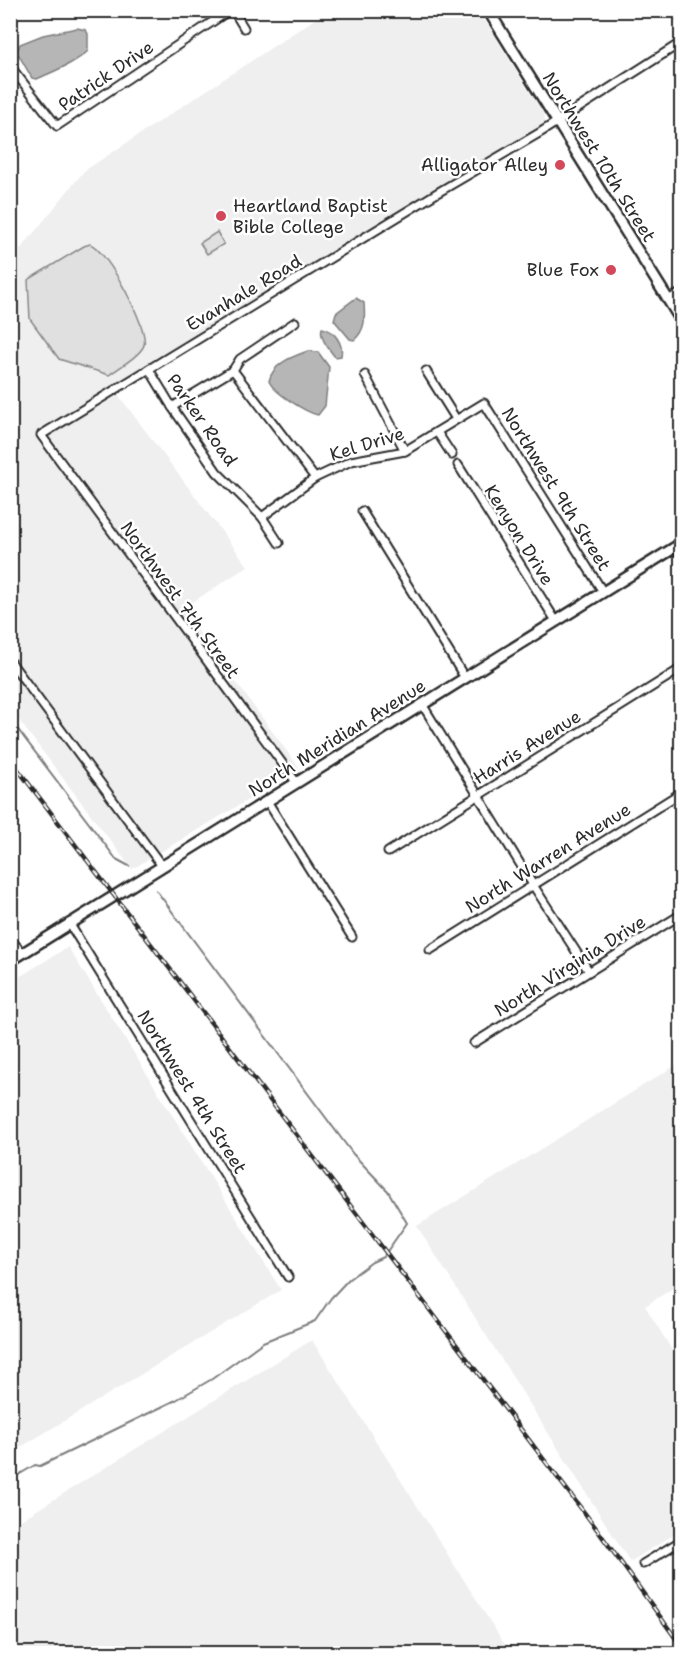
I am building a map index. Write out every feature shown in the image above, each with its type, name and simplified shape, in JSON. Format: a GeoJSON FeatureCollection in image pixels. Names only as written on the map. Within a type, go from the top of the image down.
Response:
{"type":"FeatureCollection","features":[{"type":"Feature","properties":{"kind":"main road","name":"Northwest 10th Street"},"geometry":{"type":"LineString","coordinates":[[488,10],[681,322]]}},
{"type":"Feature","properties":{"kind":"main road","name":"North Meridian Avenue"},"geometry":{"type":"LineString","coordinates":[[10,961],[681,543]]}},
{"type":"Feature","properties":{"kind":"street"},"geometry":{"type":"LineString","coordinates":[[232,10],[244,28]]}},
{"type":"Feature","properties":{"kind":"street","name":"Patrick Drive"},"geometry":{"type":"LineString","coordinates":[[10,66],[57,126],[232,10]]}},
{"type":"Feature","properties":{"kind":"street"},"geometry":{"type":"LineString","coordinates":[[678,10],[681,19]]}},
{"type":"Feature","properties":{"kind":"street","name":"Evanhale Road"},"geometry":{"type":"LineString","coordinates":[[41,435],[557,121],[681,42]]}},
{"type":"Feature","properties":{"kind":"street"},"geometry":{"type":"LineString","coordinates":[[668,300],[681,292]]}},
{"type":"Feature","properties":{"kind":"street"},"geometry":{"type":"LineString","coordinates":[[172,407],[233,370],[240,359],[295,322]]}},
{"type":"Feature","properties":{"kind":"street","name":"Parker Road"},"geometry":{"type":"LineString","coordinates":[[149,369],[217,472],[262,517],[279,543]]}},
{"type":"Feature","properties":{"kind":"street"},"geometry":{"type":"LineString","coordinates":[[233,370],[315,478]]}},
{"type":"Feature","properties":{"kind":"street"},"geometry":{"type":"LineString","coordinates":[[426,371],[456,419]]}},
{"type":"Feature","properties":{"kind":"street"},"geometry":{"type":"LineString","coordinates":[[365,375],[405,451]]}},
{"type":"Feature","properties":{"kind":"street","name":"Kel Drive"},"geometry":{"type":"LineString","coordinates":[[262,517],[315,478],[351,461],[405,451],[484,403]]}},
{"type":"Feature","properties":{"kind":"street","name":"Northwest 9th Street"},"geometry":{"type":"LineString","coordinates":[[484,403],[603,592]]}},
{"type":"Feature","properties":{"kind":"street"},"geometry":{"type":"LineString","coordinates":[[437,432],[452,455]]}},
{"type":"Feature","properties":{"kind":"street","name":"Northwest 7th Street"},"geometry":{"type":"LineString","coordinates":[[41,435],[296,782]]}},
{"type":"Feature","properties":{"kind":"street","name":"Kenyon Drive"},"geometry":{"type":"LineString","coordinates":[[458,465],[556,621]]}},
{"type":"Feature","properties":{"kind":"street"},"geometry":{"type":"LineString","coordinates":[[362,511],[465,678]]}},
{"type":"Feature","properties":{"kind":"street"},"geometry":{"type":"LineString","coordinates":[[10,661],[162,866]]}},
{"type":"Feature","properties":{"kind":"street","name":"Harris Avenue"},"geometry":{"type":"LineString","coordinates":[[388,852],[681,668]]}},
{"type":"Feature","properties":{"kind":"street"},"geometry":{"type":"LineString","coordinates":[[422,704],[588,970]]}},
{"type":"Feature","properties":{"kind":"street","name":"North Warren Avenue"},"geometry":{"type":"LineString","coordinates":[[430,950],[681,792]]}},
{"type":"Feature","properties":{"kind":"street"},"geometry":{"type":"LineString","coordinates":[[267,801],[352,937]]}},
{"type":"Feature","properties":{"kind":"street","name":"North Virginia Drive"},"geometry":{"type":"LineString","coordinates":[[474,1043],[681,914]]}},
{"type":"Feature","properties":{"kind":"street","name":"Northwest 4th Street"},"geometry":{"type":"LineString","coordinates":[[69,923],[288,1277]]}},
{"type":"Feature","properties":{"kind":"street"},"geometry":{"type":"LineString","coordinates":[[10,938],[22,953]]}},
{"type":"Feature","properties":{"kind":"street"},"geometry":{"type":"LineString","coordinates":[[643,1564],[681,1540]]}},
{"type":"Feature","properties":{"kind":"shaded area"},"geometry":{"type":"Polygon","coordinates":[[[327,11],[479,11],[544,115],[545,121],[541,126],[194,339],[116,392],[248,566],[182,609],[300,769],[132,869],[11,710],[11,261],[84,171],[327,11]]]}},
{"type":"Feature","properties":{"kind":"shaded area"},"geometry":{"type":"Polygon","coordinates":[[[77,28],[86,30],[88,34],[88,51],[64,67],[37,79],[32,78],[17,52],[20,44],[43,35],[77,28]]]}},
{"type":"Feature","properties":{"kind":"shaded area"},"geometry":{"type":"Polygon","coordinates":[[[217,232],[224,244],[207,254],[200,243],[217,232]]]}},
{"type":"Feature","properties":{"kind":"shaded area"},"geometry":{"type":"Polygon","coordinates":[[[90,244],[106,259],[125,290],[144,336],[144,345],[139,353],[109,375],[59,359],[30,319],[28,280],[90,244]]]}},
{"type":"Feature","properties":{"kind":"shaded area"},"geometry":{"type":"Polygon","coordinates":[[[356,298],[364,303],[364,318],[363,328],[354,340],[350,339],[334,320],[336,313],[356,298]]]}},
{"type":"Feature","properties":{"kind":"shaded area"},"geometry":{"type":"Polygon","coordinates":[[[322,328],[337,338],[342,351],[341,356],[335,357],[327,347],[322,336],[322,328]]]}},
{"type":"Feature","properties":{"kind":"shaded area"},"geometry":{"type":"Polygon","coordinates":[[[308,351],[318,352],[329,367],[325,406],[318,415],[291,401],[277,391],[269,381],[279,365],[308,351]]]}},
{"type":"Feature","properties":{"kind":"shaded area"},"geometry":{"type":"Polygon","coordinates":[[[68,947],[281,1290],[11,1453],[11,982],[68,947]]]}},
{"type":"Feature","properties":{"kind":"shaded area"},"geometry":{"type":"Polygon","coordinates":[[[681,1062],[681,1283],[645,1306],[681,1365],[681,1530],[630,1562],[417,1226],[681,1062]]]}},
{"type":"Feature","properties":{"kind":"shaded area"},"geometry":{"type":"Polygon","coordinates":[[[312,1340],[510,1653],[11,1653],[11,1526],[312,1340]]]}},
{"type":"Feature","properties":{"kind":"waterway"},"geometry":{"type":"LineString","coordinates":[[10,719],[116,859],[129,866]]}},
{"type":"Feature","properties":{"kind":"waterway"},"geometry":{"type":"LineString","coordinates":[[10,1480],[35,1465],[40,1466],[176,1400],[212,1379],[263,1342],[315,1321],[331,1298],[349,1279],[383,1257],[407,1223],[388,1191],[353,1154],[156,890]]}},
{"type":"Feature","properties":{"kind":"railway"},"geometry":{"type":"LineString","coordinates":[[10,759],[596,1528],[682,1647]]}},
{"type":"Feature","properties":{"kind":"place","name":"Alligator Alley"},"geometry":{"type":"Point","coordinates":[560,165]}},
{"type":"Feature","properties":{"kind":"place","name":"Heartland Baptist Bible College"},"geometry":{"type":"Point","coordinates":[221,216]}},
{"type":"Feature","properties":{"kind":"place","name":"Blue Fox"},"geometry":{"type":"Point","coordinates":[611,270]}}]}
